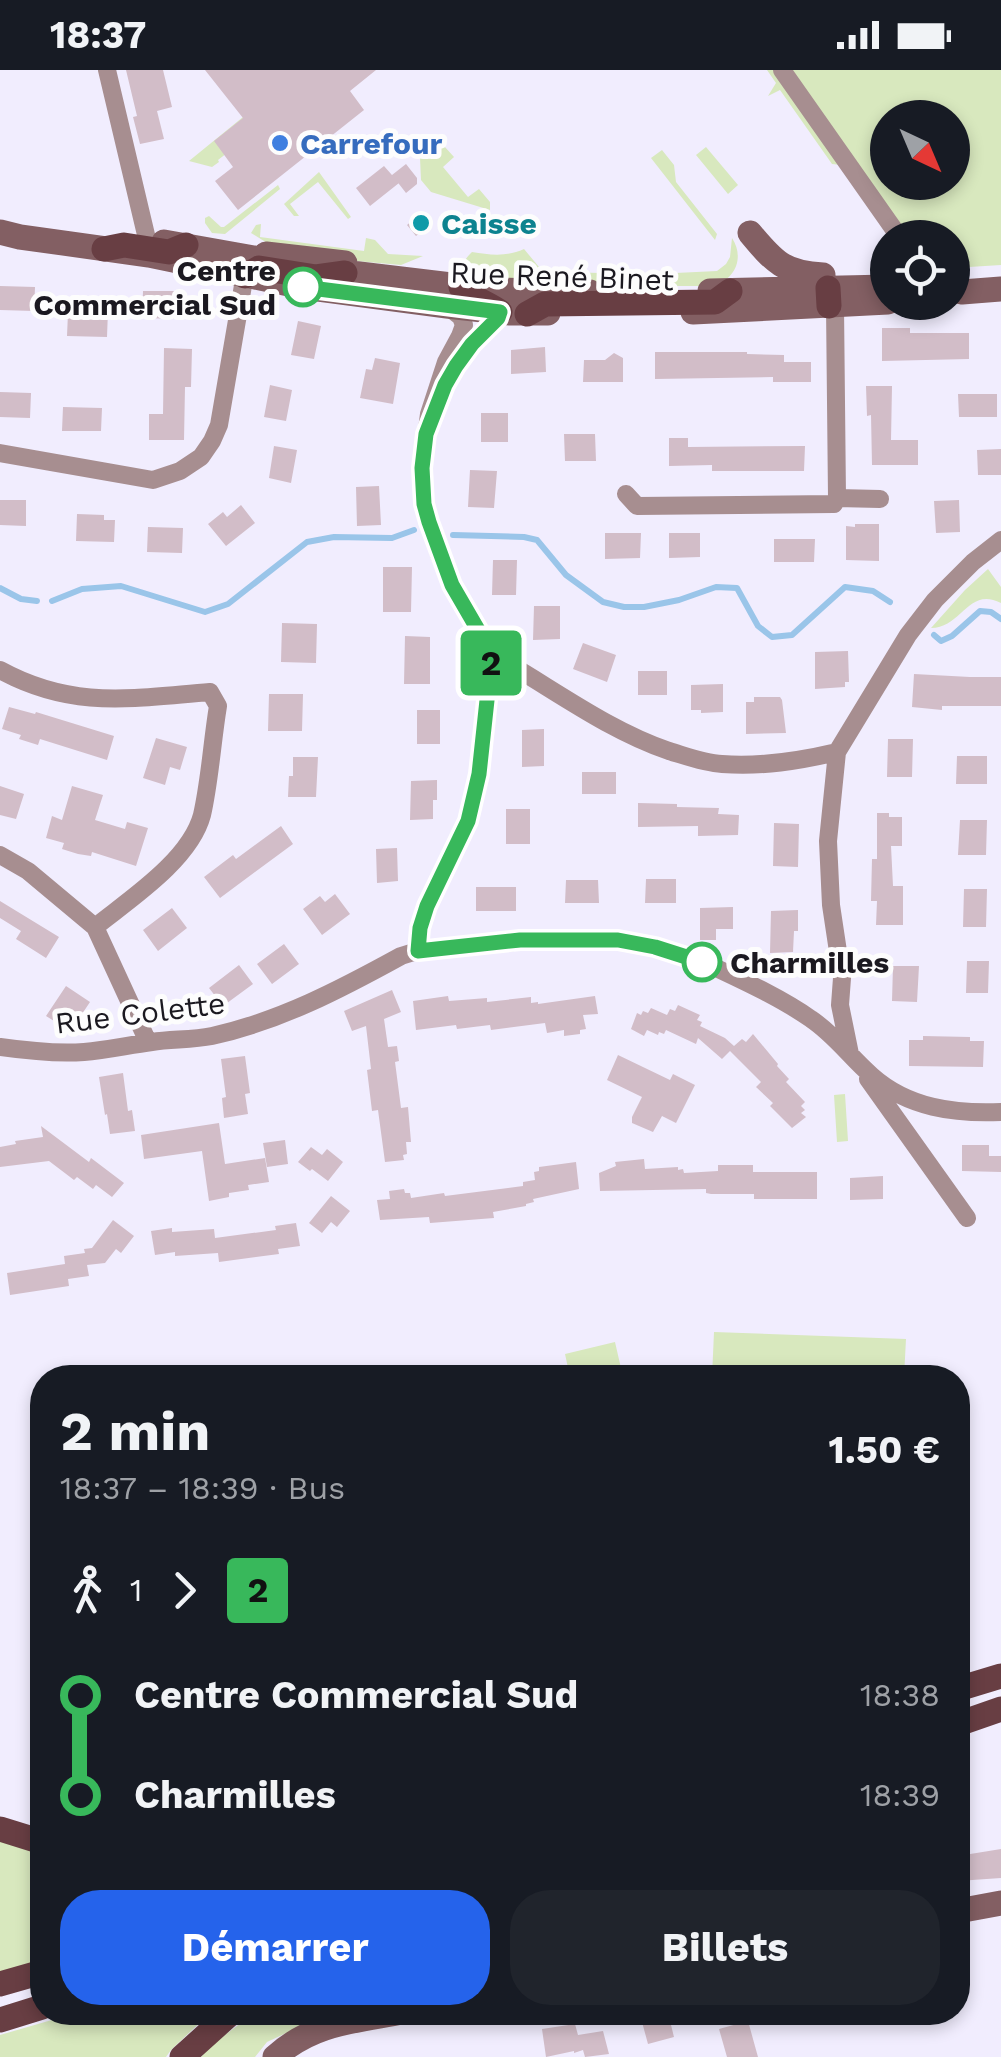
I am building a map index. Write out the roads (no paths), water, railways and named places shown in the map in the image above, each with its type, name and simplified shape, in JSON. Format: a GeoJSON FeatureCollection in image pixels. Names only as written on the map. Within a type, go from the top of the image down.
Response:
{"type":"FeatureCollection","features":[{"type":"Feature","properties":{"kind":"main road"},"geometry":{"type":"LineString","coordinates":[[104,249],[144,243],[170,252],[186,244]]}},
{"type":"Feature","properties":{"kind":"main road"},"geometry":{"type":"LineString","coordinates":[[246,267],[316,277],[346,273]]}},
{"type":"Feature","properties":{"kind":"main road"},"geometry":{"type":"LineString","coordinates":[[527,314],[546,304],[715,302],[730,291]]}},
{"type":"Feature","properties":{"kind":"main road"},"geometry":{"type":"LineString","coordinates":[[454,297],[484,301],[500,312]]}},
{"type":"Feature","properties":{"kind":"main road"},"geometry":{"type":"LineString","coordinates":[[970,1686],[1001,1676]]}},
{"type":"Feature","properties":{"kind":"main road"},"geometry":{"type":"LineString","coordinates":[[970,1720],[1001,1709]]}},
{"type":"Feature","properties":{"kind":"main road"},"geometry":{"type":"LineString","coordinates":[[0,1829],[30,1838]]}},
{"type":"Feature","properties":{"kind":"main road"},"geometry":{"type":"LineString","coordinates":[[0,1984],[30,1975]]}},
{"type":"Feature","properties":{"kind":"main road"},"geometry":{"type":"LineString","coordinates":[[0,2020],[30,2011]]}},
{"type":"Feature","properties":{"kind":"main road"},"geometry":{"type":"LineString","coordinates":[[182,2057],[218,2025]]}},
{"type":"Feature","properties":{"kind":"street"},"geometry":{"type":"LineString","coordinates":[[106,70],[144,243]]}},
{"type":"Feature","properties":{"kind":"street"},"geometry":{"type":"LineString","coordinates":[[782,70],[887,220]]}},
{"type":"Feature","properties":{"kind":"street","name":"Rue René Binet"},"geometry":{"type":"LineString","coordinates":[[0,229],[15,224],[144,243]]}},
{"type":"Feature","properties":{"kind":"street","name":"Rue René Binet"},"geometry":{"type":"LineString","coordinates":[[0,229],[20,237],[246,267]]}},
{"type":"Feature","properties":{"kind":"street"},"geometry":{"type":"LineString","coordinates":[[750,233],[771,258],[793,271],[870,277]]}},
{"type":"Feature","properties":{"kind":"street"},"geometry":{"type":"LineString","coordinates":[[186,244],[197,242],[410,271]]}},
{"type":"Feature","properties":{"kind":"street","name":"Rue René Binet"},"geometry":{"type":"LineString","coordinates":[[186,244],[303,287],[454,297],[730,291],[870,301]]}},
{"type":"Feature","properties":{"kind":"street"},"geometry":{"type":"LineString","coordinates":[[0,454],[153,480],[180,471],[201,457],[219,426],[246,267]]}},
{"type":"Feature","properties":{"kind":"street","name":"Rue René Binet"},"geometry":{"type":"LineString","coordinates":[[346,273],[454,297]]}},
{"type":"Feature","properties":{"kind":"street"},"geometry":{"type":"LineString","coordinates":[[970,291],[1001,290]]}},
{"type":"Feature","properties":{"kind":"street","name":"Rue René Binet"},"geometry":{"type":"LineString","coordinates":[[500,312],[710,312],[831,300],[870,291]]}},
{"type":"Feature","properties":{"kind":"street"},"geometry":{"type":"LineString","coordinates":[[454,297],[464,325],[441,376],[426,434],[422,468],[424,504],[452,585],[492,654],[617,729],[682,755],[717,764],[754,765],[790,763],[837,752]]}},
{"type":"Feature","properties":{"kind":"street"},"geometry":{"type":"LineString","coordinates":[[626,494],[637,506],[834,504],[837,498],[831,300]]}},
{"type":"Feature","properties":{"kind":"street"},"geometry":{"type":"LineString","coordinates":[[426,434],[456,366],[500,312]]}},
{"type":"Feature","properties":{"kind":"street"},"geometry":{"type":"LineString","coordinates":[[837,498],[880,499]]}},
{"type":"Feature","properties":{"kind":"street"},"geometry":{"type":"LineString","coordinates":[[967,1218],[850,1054],[840,1004],[842,978],[831,905],[828,841],[837,752],[908,635],[935,600],[1001,540]]}},
{"type":"Feature","properties":{"kind":"street"},"geometry":{"type":"LineString","coordinates":[[418,951],[427,906],[468,821],[479,774],[492,654]]}},
{"type":"Feature","properties":{"kind":"street"},"geometry":{"type":"LineString","coordinates":[[0,670],[41,690],[72,697],[119,700],[210,692],[218,706],[201,818],[190,842],[171,864],[94,927]]}},
{"type":"Feature","properties":{"kind":"street"},"geometry":{"type":"LineString","coordinates":[[0,855],[28,870],[94,927],[148,1042]]}},
{"type":"Feature","properties":{"kind":"street","name":"Rue Colette"},"geometry":{"type":"LineString","coordinates":[[0,1047],[80,1052],[208,1036],[252,1026],[301,1008],[418,951],[520,940],[618,940],[707,964],[782,1002],[811,1018],[875,1079],[905,1098],[942,1110],[1001,1112]]}},
{"type":"Feature","properties":{"kind":"street"},"geometry":{"type":"LineString","coordinates":[[970,1909],[1001,1903]]}},
{"type":"Feature","properties":{"kind":"street"},"geometry":{"type":"LineString","coordinates":[[275,2057],[298,2039],[332,2025]]}},
{"type":"Feature","properties":{"kind":"waterway"},"geometry":{"type":"LineString","coordinates":[[52,601],[82,589],[121,586],[205,612],[228,604],[307,542],[334,537],[392,538],[414,530]]}},
{"type":"Feature","properties":{"kind":"waterway"},"geometry":{"type":"LineString","coordinates":[[453,535],[537,540],[566,575],[603,602],[624,607],[679,600],[716,587],[737,588],[758,626],[772,637],[792,635],[845,587],[873,591],[890,602]]}},
{"type":"Feature","properties":{"kind":"waterway"},"geometry":{"type":"LineString","coordinates":[[0,588],[21,599],[37,601]]}},
{"type":"Feature","properties":{"kind":"waterway"},"geometry":{"type":"LineString","coordinates":[[934,635],[941,641],[952,636],[980,611],[1001,619]]}},
{"type":"Feature","properties":{"kind":"place","name":"Carrefour"},"geometry":{"type":"Point","coordinates":[280,143]}},
{"type":"Feature","properties":{"kind":"place","name":"Caisse"},"geometry":{"type":"Point","coordinates":[421,223]}},
{"type":"Feature","properties":{"kind":"place","name":"Centre Commercial Sud"},"geometry":{"type":"Point","coordinates":[303,287]}},
{"type":"Feature","properties":{"kind":"place","name":"Charmilles"},"geometry":{"type":"Point","coordinates":[702,962]}}]}
